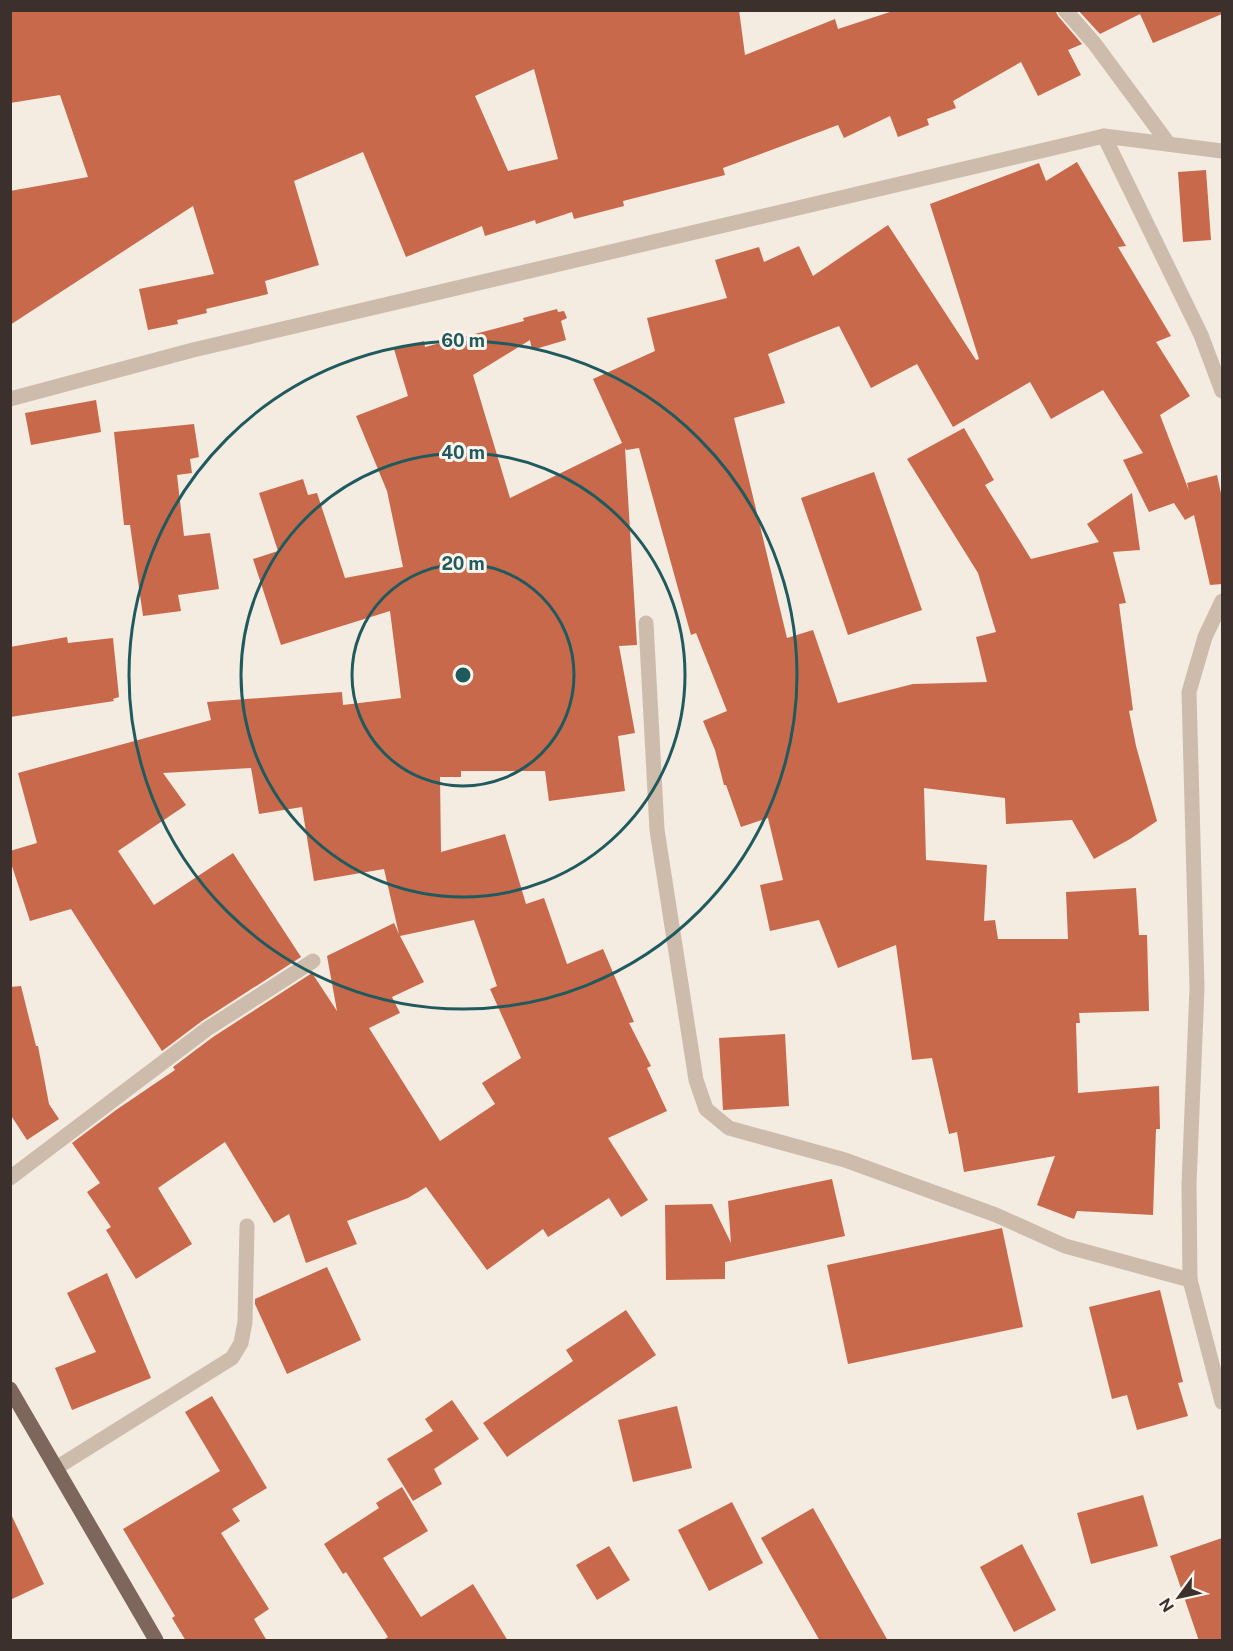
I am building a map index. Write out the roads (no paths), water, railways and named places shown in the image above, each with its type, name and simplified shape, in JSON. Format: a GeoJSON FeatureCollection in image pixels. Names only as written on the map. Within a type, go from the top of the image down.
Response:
{"type":"FeatureCollection","features":[{"type":"Feature","properties":{"kind":"main road"},"geometry":{"type":"LineString","coordinates":[[10,1389],[156,1641]]}},
{"type":"Feature","properties":{"kind":"street"},"geometry":{"type":"LineString","coordinates":[[1065,10],[1094,43],[1168,143]]}},
{"type":"Feature","properties":{"kind":"street"},"geometry":{"type":"LineString","coordinates":[[1104,136],[1201,335],[1222,391]]}},
{"type":"Feature","properties":{"kind":"street"},"geometry":{"type":"LineString","coordinates":[[10,399],[205,348],[1104,136],[1222,151]]}},
{"type":"Feature","properties":{"kind":"street"},"geometry":{"type":"LineString","coordinates":[[1222,602],[1205,637],[1189,692],[1197,988],[1189,1184],[1190,1280],[1222,1402]]}},
{"type":"Feature","properties":{"kind":"street"},"geometry":{"type":"LineString","coordinates":[[646,623],[657,830],[696,1080],[706,1109],[729,1128],[845,1160],[996,1215],[1065,1246],[1190,1280]]}},
{"type":"Feature","properties":{"kind":"street"},"geometry":{"type":"LineString","coordinates":[[10,1178],[207,1029],[313,962]]}},
{"type":"Feature","properties":{"kind":"street"},"geometry":{"type":"LineString","coordinates":[[56,1468],[232,1358],[241,1343],[245,1322],[247,1226]]}}]}
